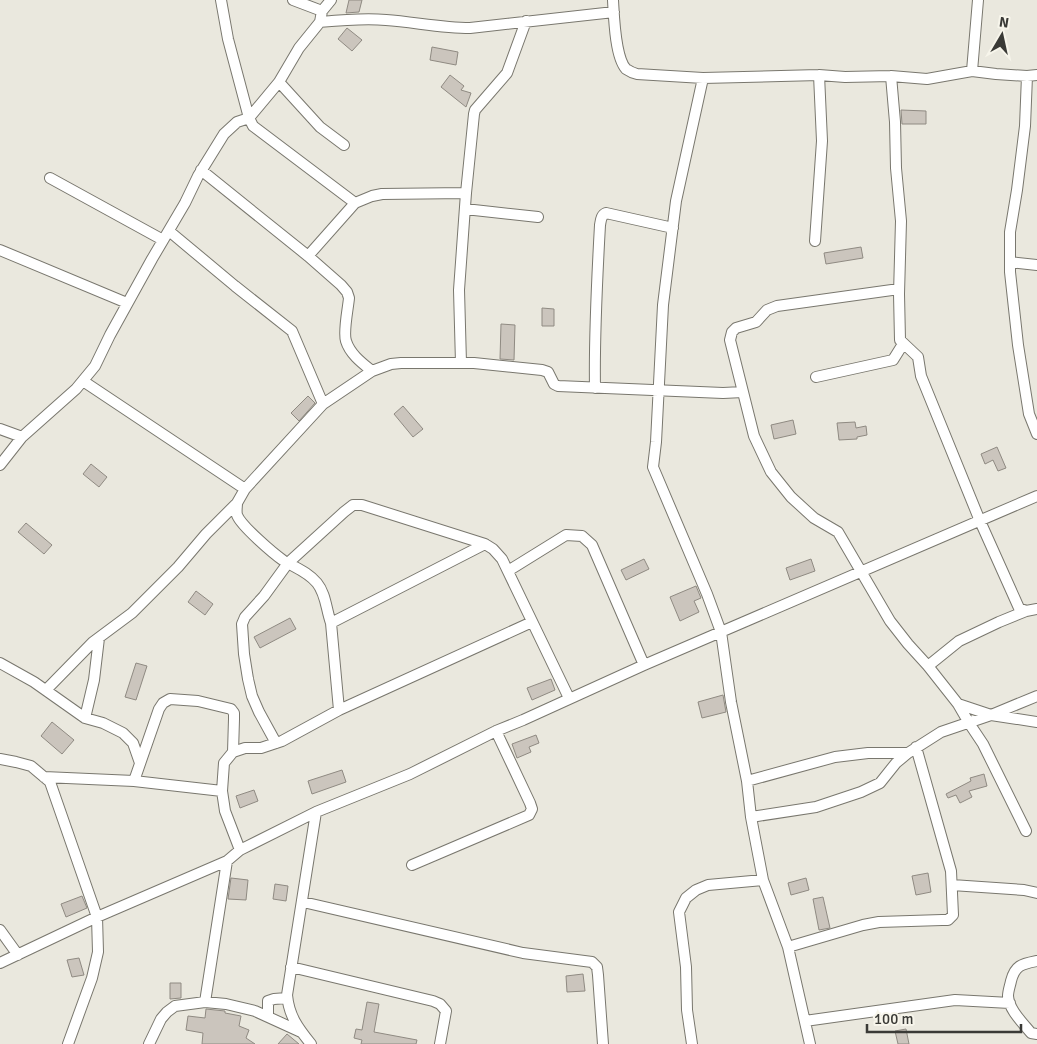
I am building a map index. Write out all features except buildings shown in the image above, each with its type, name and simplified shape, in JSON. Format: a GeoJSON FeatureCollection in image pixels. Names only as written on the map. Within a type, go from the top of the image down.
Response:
{"type":"FeatureCollection","features":[{"type":"Feature","properties":{"kind":"street"},"geometry":{"type":"LineString","coordinates":[[221,0],[228,39],[249,118],[253,126],[355,203]]}},
{"type":"Feature","properties":{"kind":"street"},"geometry":{"type":"LineString","coordinates":[[293,0],[321,17],[397,21],[454,28],[470,28],[614,12]]}},
{"type":"Feature","properties":{"kind":"street"},"geometry":{"type":"LineString","coordinates":[[0,465],[22,437],[52,412],[95,366],[127,303],[224,134],[237,122],[249,118],[279,82],[331,0]]}},
{"type":"Feature","properties":{"kind":"street"},"geometry":{"type":"LineString","coordinates":[[613,0],[616,35],[621,61],[627,70],[637,74],[703,78],[819,75],[845,77],[891,76],[927,79],[972,70],[996,74],[1032,75],[1018,190],[1010,232],[1010,272],[1018,345],[1029,414],[1036,431]]}},
{"type":"Feature","properties":{"kind":"street"},"geometry":{"type":"LineString","coordinates":[[972,70],[978,0]]}},
{"type":"Feature","properties":{"kind":"street"},"geometry":{"type":"LineString","coordinates":[[461,363],[459,290],[473,119],[475,110],[507,73],[526,21]]}},
{"type":"Feature","properties":{"kind":"street"},"geometry":{"type":"LineString","coordinates":[[815,241],[822,141],[819,75]]}},
{"type":"Feature","properties":{"kind":"street"},"geometry":{"type":"LineString","coordinates":[[891,76],[901,221],[900,340],[918,357],[921,376],[980,521],[1019,608],[1026,611]]}},
{"type":"Feature","properties":{"kind":"street"},"geometry":{"type":"LineString","coordinates":[[703,78],[676,201],[663,305],[654,468],[722,632],[731,702],[747,781],[763,880],[788,947],[810,1044]]}},
{"type":"Feature","properties":{"kind":"street"},"geometry":{"type":"LineString","coordinates":[[279,82],[320,126],[344,145]]}},
{"type":"Feature","properties":{"kind":"street"},"geometry":{"type":"LineString","coordinates":[[202,170],[308,256],[347,292],[349,298],[345,334],[346,342],[355,357],[372,371]]}},
{"type":"Feature","properties":{"kind":"street"},"geometry":{"type":"LineString","coordinates":[[50,178],[163,240]]}},
{"type":"Feature","properties":{"kind":"street"},"geometry":{"type":"LineString","coordinates":[[308,256],[355,203],[372,196],[382,194],[466,193]]}},
{"type":"Feature","properties":{"kind":"street"},"geometry":{"type":"LineString","coordinates":[[465,209],[538,217]]}},
{"type":"Feature","properties":{"kind":"street"},"geometry":{"type":"LineString","coordinates":[[595,388],[595,299],[602,217],[606,213],[673,228]]}},
{"type":"Feature","properties":{"kind":"street"},"geometry":{"type":"LineString","coordinates":[[169,230],[292,331],[323,404]]}},
{"type":"Feature","properties":{"kind":"street"},"geometry":{"type":"LineString","coordinates":[[0,250],[127,303]]}},
{"type":"Feature","properties":{"kind":"street"},"geometry":{"type":"LineString","coordinates":[[1010,262],[1037,265]]}},
{"type":"Feature","properties":{"kind":"street"},"geometry":{"type":"LineString","coordinates":[[899,289],[777,306],[767,310],[756,322],[736,328],[732,332],[730,340],[754,436],[771,472],[791,497],[814,518],[838,532],[890,621],[958,704],[984,744],[1026,830]]}},
{"type":"Feature","properties":{"kind":"street"},"geometry":{"type":"LineString","coordinates":[[816,377],[893,360],[903,344]]}},
{"type":"Feature","properties":{"kind":"street"},"geometry":{"type":"LineString","coordinates":[[46,690],[93,642],[132,613],[178,567],[206,534],[237,503],[245,489],[323,404],[372,371],[391,364],[401,363],[474,363],[542,370],[548,372],[554,384],[558,386],[723,393],[743,392]]}},
{"type":"Feature","properties":{"kind":"street"},"geometry":{"type":"LineString","coordinates":[[83,381],[245,489]]}},
{"type":"Feature","properties":{"kind":"street"},"geometry":{"type":"LineString","coordinates":[[0,429],[22,437]]}},
{"type":"Feature","properties":{"kind":"street"},"geometry":{"type":"LineString","coordinates":[[0,963],[97,917],[227,861],[240,850],[316,812],[410,774],[496,731],[644,664],[1037,496]]}},
{"type":"Feature","properties":{"kind":"street"},"geometry":{"type":"LineString","coordinates":[[237,503],[237,513],[241,522],[252,534],[282,560],[307,573],[324,594],[331,623],[339,710]]}},
{"type":"Feature","properties":{"kind":"street"},"geometry":{"type":"LineString","coordinates":[[276,743],[252,696],[244,654],[242,624],[245,617],[264,596],[288,563],[353,505],[362,505],[486,544],[493,549],[502,559],[570,698]]}},
{"type":"Feature","properties":{"kind":"street"},"geometry":{"type":"LineString","coordinates":[[508,571],[566,535],[582,536],[592,545],[644,664]]}},
{"type":"Feature","properties":{"kind":"street"},"geometry":{"type":"LineString","coordinates":[[331,623],[486,544]]}},
{"type":"Feature","properties":{"kind":"street"},"geometry":{"type":"LineString","coordinates":[[928,666],[959,641],[1026,611],[1037,610]]}},
{"type":"Feature","properties":{"kind":"street"},"geometry":{"type":"LineString","coordinates":[[232,752],[245,748],[260,748],[282,741],[339,710],[532,622]]}},
{"type":"Feature","properties":{"kind":"street"},"geometry":{"type":"LineString","coordinates":[[85,718],[94,680],[99,638]]}},
{"type":"Feature","properties":{"kind":"street"},"geometry":{"type":"LineString","coordinates":[[0,663],[34,682],[85,718],[103,722],[122,733],[134,743],[140,763]]}},
{"type":"Feature","properties":{"kind":"street"},"geometry":{"type":"LineString","coordinates":[[752,817],[816,807],[880,784],[896,763],[912,750],[941,732],[991,715],[1037,696]]}},
{"type":"Feature","properties":{"kind":"street"},"geometry":{"type":"LineString","coordinates":[[134,781],[159,709],[163,703],[170,699],[198,701],[231,709],[234,713],[232,752],[224,764],[222,791],[225,811],[240,850]]}},
{"type":"Feature","properties":{"kind":"street"},"geometry":{"type":"LineString","coordinates":[[958,704],[991,715],[1037,722]]}},
{"type":"Feature","properties":{"kind":"street"},"geometry":{"type":"LineString","coordinates":[[412,865],[529,815],[532,809],[530,803],[496,731]]}},
{"type":"Feature","properties":{"kind":"street"},"geometry":{"type":"LineString","coordinates":[[747,781],[835,757],[912,750]]}},
{"type":"Feature","properties":{"kind":"street"},"geometry":{"type":"LineString","coordinates":[[788,947],[863,925],[879,922],[948,920],[953,915],[951,871],[912,750]]}},
{"type":"Feature","properties":{"kind":"street"},"geometry":{"type":"LineString","coordinates":[[0,759],[31,766],[50,782],[97,917],[98,952],[92,978],[68,1044]]}},
{"type":"Feature","properties":{"kind":"street"},"geometry":{"type":"LineString","coordinates":[[44,777],[134,781],[222,791]]}},
{"type":"Feature","properties":{"kind":"street"},"geometry":{"type":"LineString","coordinates":[[311,1044],[291,1016],[287,998],[316,812]]}},
{"type":"Feature","properties":{"kind":"street"},"geometry":{"type":"LineString","coordinates":[[204,1002],[227,861]]}},
{"type":"Feature","properties":{"kind":"street"},"geometry":{"type":"LineString","coordinates":[[692,1044],[687,1010],[686,967],[680,912],[686,898],[696,890],[708,885],[763,880]]}},
{"type":"Feature","properties":{"kind":"street"},"geometry":{"type":"LineString","coordinates":[[952,885],[1037,892]]}},
{"type":"Feature","properties":{"kind":"street"},"geometry":{"type":"LineString","coordinates":[[303,902],[523,953],[592,962],[597,967],[598,975],[602,1044]]}},
{"type":"Feature","properties":{"kind":"street"},"geometry":{"type":"LineString","coordinates":[[0,930],[18,954]]}},
{"type":"Feature","properties":{"kind":"street"},"geometry":{"type":"LineString","coordinates":[[1037,961],[1017,967],[1013,973],[1008,996],[1018,1017],[1031,1033],[1037,1034]]}},
{"type":"Feature","properties":{"kind":"street"},"geometry":{"type":"LineString","coordinates":[[291,967],[440,1004],[446,1011],[440,1044]]}},
{"type":"Feature","properties":{"kind":"street"},"geometry":{"type":"LineString","coordinates":[[268,1017],[268,1002],[274,999],[287,998]]}},
{"type":"Feature","properties":{"kind":"street"},"geometry":{"type":"LineString","coordinates":[[805,1021],[955,1000],[1010,1003]]}},
{"type":"Feature","properties":{"kind":"street"},"geometry":{"type":"LineString","coordinates":[[149,1044],[161,1019],[175,1006],[204,1002],[226,1004],[255,1011],[301,1032]]}}]}
